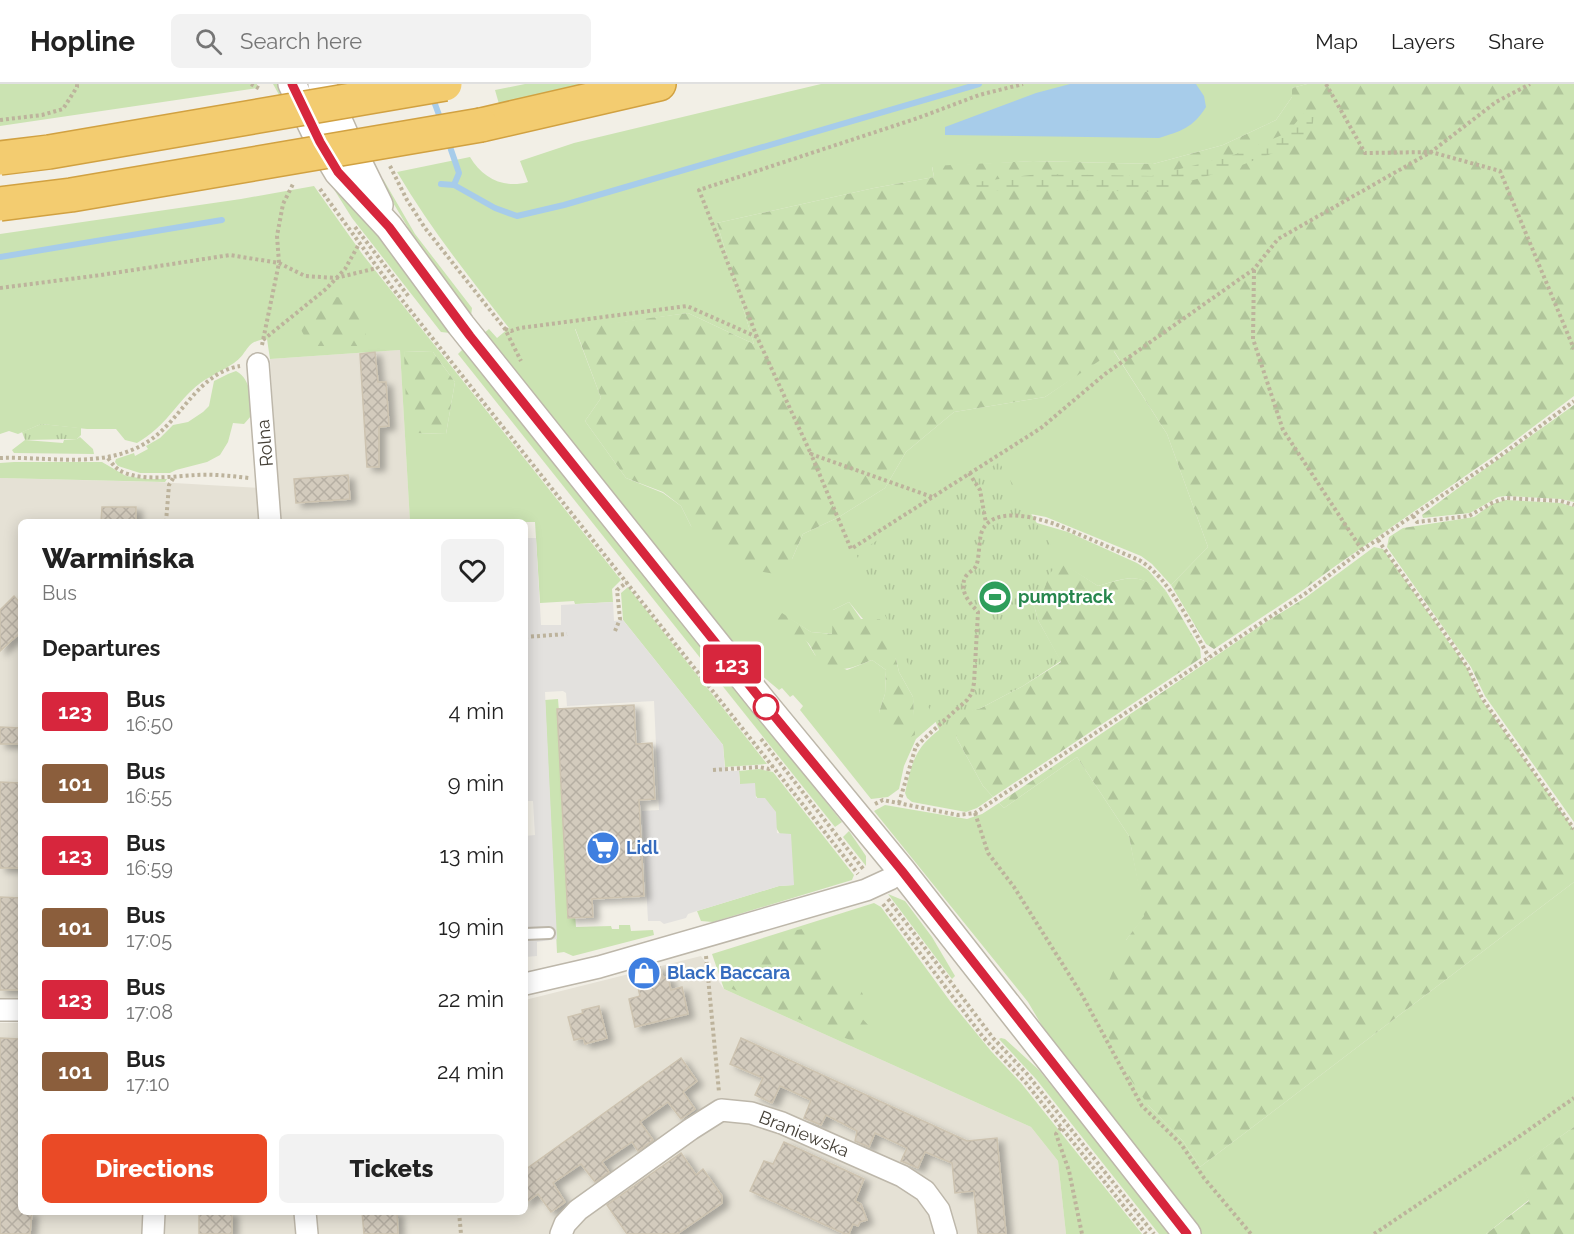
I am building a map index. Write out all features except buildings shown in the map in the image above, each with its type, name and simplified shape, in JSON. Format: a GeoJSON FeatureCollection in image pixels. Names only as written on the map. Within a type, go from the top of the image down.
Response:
{"type":"FeatureCollection","features":[{"type":"Feature","properties":{"kind":"highway"},"geometry":{"type":"LineString","coordinates":[[0,158],[49,152],[445,84]]}},
{"type":"Feature","properties":{"kind":"highway"},"geometry":{"type":"LineString","coordinates":[[0,204],[71,195],[481,125],[659,84]]}},
{"type":"Feature","properties":{"kind":"street"},"geometry":{"type":"LineString","coordinates":[[292,84],[320,142],[338,172],[389,227],[461,325],[762,701],[902,871],[1187,1234]]}},
{"type":"Feature","properties":{"kind":"street"},"geometry":{"type":"LineString","coordinates":[[322,84],[389,227]]}},
{"type":"Feature","properties":{"kind":"street","name":"Rolna"},"geometry":{"type":"LineString","coordinates":[[258,364],[270,519]]}},
{"type":"Feature","properties":{"kind":"street"},"geometry":{"type":"LineString","coordinates":[[528,983],[600,967],[866,890],[902,871]]}},
{"type":"Feature","properties":{"kind":"street"},"geometry":{"type":"LineString","coordinates":[[0,1010],[18,1010]]}},
{"type":"Feature","properties":{"kind":"street"},"geometry":{"type":"LineString","coordinates":[[561,1234],[565,1224],[578,1210],[721,1110]]}},
{"type":"Feature","properties":{"kind":"street","name":"Braniewska"},"geometry":{"type":"LineString","coordinates":[[721,1110],[751,1113],[782,1123],[902,1176],[925,1191],[939,1209],[946,1234]]}},
{"type":"Feature","properties":{"kind":"street"},"geometry":{"type":"LineString","coordinates":[[153,1234],[154,1215]]}},
{"type":"Feature","properties":{"kind":"street"},"geometry":{"type":"LineString","coordinates":[[305,1215],[307,1234]]}},
{"type":"Feature","properties":{"kind":"lane"},"geometry":{"type":"LineString","coordinates":[[528,934],[549,933]]}},
{"type":"Feature","properties":{"kind":"path"},"geometry":{"type":"LineString","coordinates":[[0,120],[42,115],[63,109],[77,84]]}},
{"type":"Feature","properties":{"kind":"path"},"geometry":{"type":"LineString","coordinates":[[261,84],[265,93]]}},
{"type":"Feature","properties":{"kind":"path"},"geometry":{"type":"LineString","coordinates":[[1023,84],[979,95],[918,118],[699,190],[757,337],[811,454],[851,549],[1041,428],[1105,374],[1254,269],[1278,239],[1431,152],[1497,102],[1530,84]]}},
{"type":"Feature","properties":{"kind":"path"},"geometry":{"type":"LineString","coordinates":[[1326,84],[1365,153],[1431,152],[1500,171],[1574,349]]}},
{"type":"Feature","properties":{"kind":"path"},"geometry":{"type":"LineString","coordinates":[[389,164],[407,200],[432,237],[492,318],[504,329],[511,331],[687,306],[757,337]]}},
{"type":"Feature","properties":{"kind":"path"},"geometry":{"type":"LineString","coordinates":[[0,458],[108,458],[123,453],[152,439],[177,415],[193,394],[215,376],[236,367],[258,364],[279,263],[277,236],[283,204],[298,174]]}},
{"type":"Feature","properties":{"kind":"path"},"geometry":{"type":"LineString","coordinates":[[316,183],[377,268],[832,837],[858,873],[858,880]]}},
{"type":"Feature","properties":{"kind":"path"},"geometry":{"type":"LineString","coordinates":[[262,340],[336,278],[345,269],[359,244]]}},
{"type":"Feature","properties":{"kind":"path"},"geometry":{"type":"LineString","coordinates":[[0,288],[230,255],[279,263],[305,276],[336,278],[377,268]]}},
{"type":"Feature","properties":{"kind":"path"},"geometry":{"type":"LineString","coordinates":[[1254,269],[1253,339],[1282,430],[1362,550]]}},
{"type":"Feature","properties":{"kind":"path"},"geometry":{"type":"LineString","coordinates":[[872,806],[883,800],[958,815],[975,813],[1306,593],[1362,550],[1496,459],[1574,401]]}},
{"type":"Feature","properties":{"kind":"path"},"geometry":{"type":"LineString","coordinates":[[811,454],[932,497]]}},
{"type":"Feature","properties":{"kind":"path"},"geometry":{"type":"LineString","coordinates":[[108,458],[116,468],[126,473],[174,477],[218,474],[268,480]]}},
{"type":"Feature","properties":{"kind":"path"},"geometry":{"type":"LineString","coordinates":[[899,803],[916,746],[972,693],[978,612],[966,597],[963,585],[967,574],[976,566],[980,537],[986,523],[980,490],[969,473]]}},
{"type":"Feature","properties":{"kind":"path"},"geometry":{"type":"LineString","coordinates":[[166,519],[169,485],[174,477]]}},
{"type":"Feature","properties":{"kind":"path"},"geometry":{"type":"LineString","coordinates":[[1413,516],[1417,522],[1469,516],[1506,498],[1561,501],[1574,505]]}},
{"type":"Feature","properties":{"kind":"path"},"geometry":{"type":"LineString","coordinates":[[986,523],[1004,515],[1044,520],[1139,560],[1150,567],[1168,589],[1209,657]]}},
{"type":"Feature","properties":{"kind":"path"},"geometry":{"type":"LineString","coordinates":[[1378,540],[1453,645],[1468,668],[1482,698],[1574,829]]}},
{"type":"Feature","properties":{"kind":"path"},"geometry":{"type":"LineString","coordinates":[[615,631],[620,620],[616,590],[627,582]]}},
{"type":"Feature","properties":{"kind":"path"},"geometry":{"type":"LineString","coordinates":[[528,637],[567,634]]}},
{"type":"Feature","properties":{"kind":"path"},"geometry":{"type":"LineString","coordinates":[[713,770],[759,767],[769,769],[773,766]]}},
{"type":"Feature","properties":{"kind":"path"},"geometry":{"type":"LineString","coordinates":[[975,813],[988,854],[1014,887],[1082,995],[1142,1106],[1181,1144],[1204,1178],[1251,1234]]}},
{"type":"Feature","properties":{"kind":"path"},"geometry":{"type":"LineString","coordinates":[[880,901],[985,1036],[1026,1083],[1146,1234]]}},
{"type":"Feature","properties":{"kind":"path"},"geometry":{"type":"LineString","coordinates":[[704,937],[721,1110]]}},
{"type":"Feature","properties":{"kind":"path"},"geometry":{"type":"LineString","coordinates":[[1374,1234],[1574,1098]]}},
{"type":"Feature","properties":{"kind":"path"},"geometry":{"type":"LineString","coordinates":[[1061,1128],[1056,1134],[1069,1171],[1082,1234]]}},
{"type":"Feature","properties":{"kind":"path"},"geometry":{"type":"LineString","coordinates":[[459,1215],[461,1234]]}},
{"type":"Feature","properties":{"kind":"shaded area"},"geometry":{"type":"Polygon","coordinates":[[[400,350],[410,519],[18,519],[18,1000],[0,1000],[0,478],[157,482],[278,489],[270,359],[400,350]]]}},
{"type":"Feature","properties":{"kind":"shaded area"},"geometry":{"type":"Polygon","coordinates":[[[528,538],[536,538],[541,625],[561,625],[561,605],[613,602],[614,621],[623,620],[723,745],[725,771],[739,771],[740,784],[755,783],[756,798],[765,798],[776,812],[777,833],[791,834],[794,885],[779,886],[697,911],[688,914],[686,918],[664,924],[660,921],[648,921],[642,811],[659,810],[654,701],[567,706],[566,693],[563,691],[545,692],[557,939],[537,942],[537,956],[528,957],[528,836],[535,835],[533,801],[528,801],[528,538]]]}},
{"type":"Feature","properties":{"kind":"shaded area"},"geometry":{"type":"Polygon","coordinates":[[[701,956],[724,989],[1031,1127],[1058,1161],[1066,1234],[0,1234],[0,1023],[18,1023],[18,1215],[528,1215],[528,999],[701,956]]]}},
{"type":"Feature","properties":{"kind":"green space"},"geometry":{"type":"Polygon","coordinates":[[[0,84],[257,84],[258,88],[0,126],[0,84]]]}},
{"type":"Feature","properties":{"kind":"green space"},"geometry":{"type":"Polygon","coordinates":[[[273,84],[285,84],[360,213],[452,332],[441,332],[352,218],[313,156],[273,84]]]}},
{"type":"Feature","properties":{"kind":"green space"},"geometry":{"type":"Polygon","coordinates":[[[525,84],[591,84],[499,104],[495,90],[525,84]]]}},
{"type":"Feature","properties":{"kind":"green space"},"geometry":{"type":"Polygon","coordinates":[[[821,84],[1307,84],[1292,88],[1292,97],[1276,120],[1223,145],[1153,164],[1033,161],[932,167],[934,177],[717,223],[754,344],[688,313],[575,329],[601,398],[585,421],[626,478],[663,493],[681,506],[691,526],[792,559],[803,534],[839,517],[885,488],[906,452],[954,412],[1045,397],[1113,350],[1167,434],[1208,547],[1171,585],[1152,564],[1141,556],[1046,517],[1020,512],[962,699],[916,739],[904,766],[899,789],[888,797],[871,799],[800,710],[803,706],[793,695],[790,697],[782,688],[779,690],[747,663],[484,333],[489,329],[497,338],[509,328],[436,233],[397,172],[470,157],[481,171],[494,180],[519,184],[528,182],[520,161],[574,143],[821,84]],[[849,602],[833,610],[833,634],[811,632],[782,614],[807,642],[815,655],[847,670],[872,660],[886,670],[885,694],[879,712],[914,735],[913,697],[899,672],[896,659],[849,602]]]}},
{"type":"Feature","properties":{"kind":"green space"},"geometry":{"type":"Polygon","coordinates":[[[1307,84],[1574,84],[1574,396],[1504,449],[1303,590],[1214,649],[1206,644],[1171,585],[1208,547],[1167,434],[1114,351],[1045,397],[954,412],[906,452],[885,488],[839,517],[803,534],[792,559],[781,575],[740,568],[691,526],[681,506],[663,492],[626,478],[585,421],[601,398],[575,328],[688,313],[754,344],[717,223],[934,177],[932,166],[1033,161],[1153,164],[1223,145],[1276,120],[1292,97],[1292,88],[1307,84]]]}},
{"type":"Feature","properties":{"kind":"green space"},"geometry":{"type":"Polygon","coordinates":[[[1305,112],[1315,113],[1312,127],[1297,144],[1234,168],[1153,192],[1038,189],[975,191],[969,183],[1038,174],[1152,176],[1231,156],[1287,133],[1305,112]]]}},
{"type":"Feature","properties":{"kind":"green space"},"geometry":{"type":"Polygon","coordinates":[[[383,179],[415,234],[472,308],[471,316],[425,256],[380,181],[383,179]]]}},
{"type":"Feature","properties":{"kind":"green space"},"geometry":{"type":"Polygon","coordinates":[[[314,186],[363,255],[621,580],[612,589],[613,602],[540,603],[535,522],[528,522],[528,519],[410,519],[400,350],[270,359],[267,339],[260,340],[254,342],[234,363],[196,386],[160,425],[137,443],[125,440],[116,429],[87,429],[41,424],[18,434],[9,431],[0,434],[0,234],[241,199],[314,186]],[[404,351],[417,433],[446,434],[455,382],[433,352],[404,351]]]}},
{"type":"Feature","properties":{"kind":"green space"},"geometry":{"type":"Polygon","coordinates":[[[335,297],[350,298],[366,319],[366,346],[310,346],[300,328],[335,297]]]}},
{"type":"Feature","properties":{"kind":"green space"},"geometry":{"type":"Polygon","coordinates":[[[464,348],[842,822],[835,827],[458,354],[464,348]]]}},
{"type":"Feature","properties":{"kind":"green space"},"geometry":{"type":"Polygon","coordinates":[[[404,351],[433,352],[455,382],[446,434],[416,433],[406,404],[404,351]]]}},
{"type":"Feature","properties":{"kind":"green space"},"geometry":{"type":"Polygon","coordinates":[[[236,371],[248,385],[251,416],[244,424],[233,423],[228,442],[220,455],[207,462],[170,473],[140,473],[118,466],[116,459],[134,453],[135,456],[148,449],[146,446],[160,438],[173,425],[188,422],[203,412],[209,406],[214,381],[236,371]]]}},
{"type":"Feature","properties":{"kind":"green space"},"geometry":{"type":"Polygon","coordinates":[[[1574,405],[1574,502],[1561,499],[1506,496],[1498,497],[1470,513],[1423,518],[1422,515],[1574,405]]]}},
{"type":"Feature","properties":{"kind":"green space"},"geometry":{"type":"Polygon","coordinates":[[[41,424],[81,428],[81,435],[77,439],[25,440],[22,432],[41,424]]]}},
{"type":"Feature","properties":{"kind":"green space"},"geometry":{"type":"Polygon","coordinates":[[[80,437],[93,449],[94,454],[14,453],[12,450],[25,440],[63,443],[64,440],[80,437]]]}},
{"type":"Feature","properties":{"kind":"green space"},"geometry":{"type":"Polygon","coordinates":[[[102,462],[126,476],[167,479],[165,482],[0,478],[0,463],[102,462]]]}},
{"type":"Feature","properties":{"kind":"green space"},"geometry":{"type":"Polygon","coordinates":[[[999,462],[1061,562],[1050,573],[1034,605],[1038,620],[1061,661],[1023,686],[969,712],[960,723],[956,737],[946,744],[856,554],[999,462]]]}},
{"type":"Feature","properties":{"kind":"green space"},"geometry":{"type":"Polygon","coordinates":[[[1506,500],[1561,503],[1574,507],[1574,822],[1485,696],[1471,667],[1387,547],[1389,537],[1403,528],[1474,517],[1492,504],[1506,500]]]}},
{"type":"Feature","properties":{"kind":"green space"},"geometry":{"type":"Polygon","coordinates":[[[1037,523],[1068,532],[1137,563],[1148,570],[1166,591],[1162,594],[1146,582],[1132,578],[1098,586],[1061,563],[956,737],[983,786],[993,797],[977,808],[966,812],[912,802],[905,793],[915,757],[924,744],[939,730],[1037,523]]]}},
{"type":"Feature","properties":{"kind":"green space"},"geometry":{"type":"Polygon","coordinates":[[[1374,547],[1383,549],[1467,668],[1481,699],[1574,830],[1574,882],[1200,1167],[1183,1141],[1148,1105],[1129,1077],[1096,1012],[1126,940],[1144,916],[1129,836],[1077,757],[1004,808],[999,803],[1305,598],[1374,547]]]}},
{"type":"Feature","properties":{"kind":"green space"},"geometry":{"type":"Polygon","coordinates":[[[1061,562],[1098,586],[1132,578],[1146,581],[1162,593],[1166,591],[1200,648],[1201,658],[993,797],[983,786],[956,737],[960,723],[969,711],[981,708],[1023,686],[1061,662],[1038,620],[1034,605],[1050,573],[1061,562]]]}},
{"type":"Feature","properties":{"kind":"green space"},"geometry":{"type":"Polygon","coordinates":[[[628,587],[767,764],[725,767],[723,745],[623,620],[621,593],[628,587]]]}},
{"type":"Feature","properties":{"kind":"green space"},"geometry":{"type":"Polygon","coordinates":[[[849,602],[861,619],[880,619],[899,672],[913,697],[915,735],[897,743],[879,712],[885,694],[886,670],[872,660],[850,668],[832,667],[817,657],[807,642],[778,627],[775,623],[782,613],[811,632],[832,634],[833,610],[849,602]]]}},
{"type":"Feature","properties":{"kind":"green space"},"geometry":{"type":"Polygon","coordinates":[[[558,699],[576,927],[611,926],[612,929],[619,929],[619,925],[630,925],[631,931],[653,930],[654,935],[573,956],[564,952],[557,953],[545,700],[558,699]]]}},
{"type":"Feature","properties":{"kind":"green space"},"geometry":{"type":"Polygon","coordinates":[[[1077,757],[1129,836],[1145,916],[1126,940],[1148,1105],[1183,1141],[1200,1167],[1574,882],[1574,1127],[1515,1169],[1529,1200],[1486,1234],[1200,1234],[1068,1070],[1028,1002],[874,811],[885,805],[967,819],[982,814],[999,803],[1004,808],[1077,757]]]}},
{"type":"Feature","properties":{"kind":"green space"},"geometry":{"type":"Polygon","coordinates":[[[759,769],[773,772],[854,875],[852,880],[713,922],[701,921],[697,911],[779,886],[794,885],[780,834],[756,796],[740,784],[739,771],[759,769]]]}},
{"type":"Feature","properties":{"kind":"green space"},"geometry":{"type":"Polygon","coordinates":[[[849,831],[866,856],[866,866],[843,837],[849,831]]]}},
{"type":"Feature","properties":{"kind":"green space"},"geometry":{"type":"Polygon","coordinates":[[[888,894],[905,901],[932,937],[955,976],[952,979],[888,894]]]}},
{"type":"Feature","properties":{"kind":"green space"},"geometry":{"type":"Polygon","coordinates":[[[874,903],[881,907],[950,1001],[1021,1083],[1142,1234],[1066,1234],[1058,1161],[1031,1127],[724,989],[712,954],[874,903]]]}},
{"type":"Feature","properties":{"kind":"green space"},"geometry":{"type":"Polygon","coordinates":[[[816,926],[831,940],[833,953],[824,965],[826,977],[838,981],[844,987],[848,982],[856,980],[867,1003],[858,1007],[857,1013],[870,1027],[868,1038],[859,1043],[825,1031],[728,987],[724,978],[733,978],[745,967],[755,966],[757,950],[768,940],[788,932],[816,926]]]}},
{"type":"Feature","properties":{"kind":"green space"},"geometry":{"type":"Polygon","coordinates":[[[999,1039],[1005,1039],[1039,1070],[1172,1234],[1159,1234],[1036,1079],[999,1039]]]}},
{"type":"Feature","properties":{"kind":"green space"},"geometry":{"type":"Polygon","coordinates":[[[1574,1127],[1574,1234],[1486,1234],[1529,1201],[1514,1169],[1574,1127]]]}},
{"type":"Feature","properties":{"kind":"water"},"geometry":{"type":"Polygon","coordinates":[[[1070,84],[1196,84],[1204,96],[1206,107],[1186,128],[1159,138],[945,135],[945,127],[1036,93],[1070,84]]]}},
{"type":"Feature","properties":{"kind":"waterway"},"geometry":{"type":"LineString","coordinates":[[441,184],[454,185],[495,208],[517,216],[564,205],[979,84]]}},
{"type":"Feature","properties":{"kind":"waterway"},"geometry":{"type":"LineString","coordinates":[[432,96],[442,123]]}},
{"type":"Feature","properties":{"kind":"waterway"},"geometry":{"type":"LineString","coordinates":[[448,141],[459,173],[454,185]]}},
{"type":"Feature","properties":{"kind":"waterway"},"geometry":{"type":"LineString","coordinates":[[0,257],[222,220]]}},
{"type":"Feature","properties":{"kind":"bus line","name":"123"},"geometry":{"type":"LineString","coordinates":[[292,84],[320,142],[338,172],[389,227],[470,336],[762,701],[902,871],[1187,1234]]}},
{"type":"Feature","properties":{"kind":"place","name":"pumptrack"},"geometry":{"type":"Point","coordinates":[995,597]}},
{"type":"Feature","properties":{"kind":"place","name":"Lidl"},"geometry":{"type":"Point","coordinates":[603,848]}},
{"type":"Feature","properties":{"kind":"place","name":"Black Baccara"},"geometry":{"type":"Point","coordinates":[644,973]}}]}
